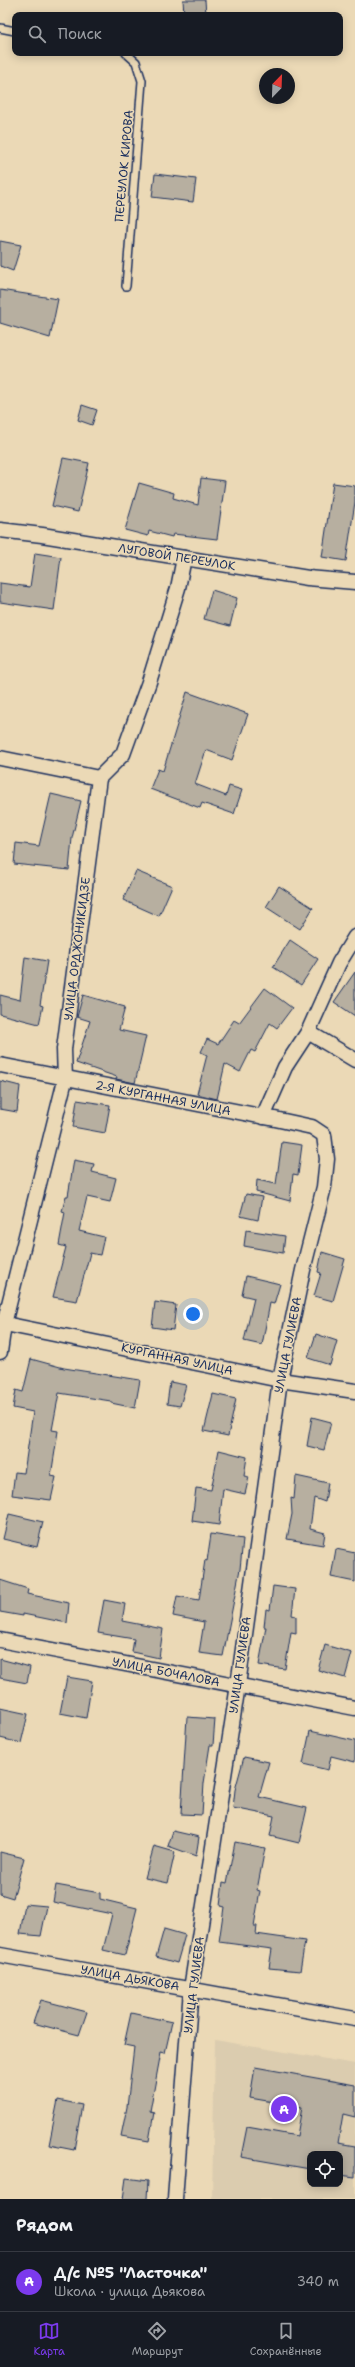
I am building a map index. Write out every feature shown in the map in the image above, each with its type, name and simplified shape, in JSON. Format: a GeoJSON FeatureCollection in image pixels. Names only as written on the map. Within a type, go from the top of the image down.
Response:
{"type":"FeatureCollection","features":[{"type":"Feature","properties":{"kind":"street","name":"ЛУГОВОЙ ПЕРЕУЛОК"},"geometry":{"type":"LineString","coordinates":[[0,530],[308,578],[355,582]]}},
{"type":"Feature","properties":{"kind":"street"},"geometry":{"type":"LineString","coordinates":[[0,758],[99,778],[123,754],[149,682],[178,588],[184,558]]}},
{"type":"Feature","properties":{"kind":"street","name":"УЛИЦА ОРДЖОНИКИДЗЕ"},"geometry":{"type":"LineString","coordinates":[[0,1352],[2,1323],[65,1080],[64,1049],[99,778]]}},
{"type":"Feature","properties":{"kind":"street"},"geometry":{"type":"LineString","coordinates":[[263,1116],[285,1067],[308,1032],[339,963],[355,937]]}},
{"type":"Feature","properties":{"kind":"street"},"geometry":{"type":"LineString","coordinates":[[308,1032],[355,1060]]}},
{"type":"Feature","properties":{"kind":"street","name":"2-Я КУРГАННАЯ УЛИЦА"},"geometry":{"type":"LineString","coordinates":[[0,1066],[65,1080],[263,1116],[312,1127],[324,1135]]}},
{"type":"Feature","properties":{"kind":"street","name":"УЛИЦА ГУЛИЕВА"},"geometry":{"type":"LineString","coordinates":[[175,2199],[191,1989],[238,1685],[280,1380],[303,1270],[324,1187],[327,1159],[324,1135]]}},
{"type":"Feature","properties":{"kind":"street","name":"КУРГАННАЯ УЛИЦА"},"geometry":{"type":"LineString","coordinates":[[2,1323],[280,1380],[355,1391]]}},
{"type":"Feature","properties":{"kind":"street","name":"УЛИЦА БОЧАЛОВА"},"geometry":{"type":"LineString","coordinates":[[0,1640],[355,1708]]}},
{"type":"Feature","properties":{"kind":"street","name":"УЛИЦА ДЬЯКОВА"},"geometry":{"type":"LineString","coordinates":[[0,1955],[355,2019]]}},
{"type":"Feature","properties":{"kind":"lane"},"geometry":{"type":"LineString","coordinates":[[0,28],[12,30]]}},
{"type":"Feature","properties":{"kind":"lane","name":"ПЕРЕУЛОК КИРОВА"},"geometry":{"type":"LineString","coordinates":[[126,286],[142,82],[136,62],[129,56]]}},
{"type":"Feature","properties":{"kind":"shaded area"},"geometry":{"type":"Polygon","coordinates":[[[215,2040],[355,2064],[355,2199],[212,2199],[215,2040]]]}},
{"type":"Feature","properties":{"kind":"building"},"geometry":{"type":"Polygon","coordinates":[[[183,0],[205,0],[206,12],[184,12],[183,0]]]}},
{"type":"Feature","properties":{"kind":"building"},"geometry":{"type":"Polygon","coordinates":[[[155,174],[196,179],[193,202],[152,197],[155,174]]]}},
{"type":"Feature","properties":{"kind":"building"},"geometry":{"type":"Polygon","coordinates":[[[0,241],[21,245],[13,271],[0,266],[0,241]]]}},
{"type":"Feature","properties":{"kind":"building"},"geometry":{"type":"Polygon","coordinates":[[[0,290],[58,299],[50,338],[0,323],[0,290]]]}},
{"type":"Feature","properties":{"kind":"building"},"geometry":{"type":"Polygon","coordinates":[[[82,405],[97,410],[92,425],[78,420],[82,405]]]}},
{"type":"Feature","properties":{"kind":"building"},"geometry":{"type":"Polygon","coordinates":[[[63,458],[89,463],[78,512],[52,506],[63,458]]]}},
{"type":"Feature","properties":{"kind":"building"},"geometry":{"type":"Polygon","coordinates":[[[201,478],[225,481],[217,539],[173,534],[172,537],[149,531],[148,536],[125,530],[139,483],[174,493],[173,498],[198,505],[201,478]]]}},
{"type":"Feature","properties":{"kind":"building"},"geometry":{"type":"Polygon","coordinates":[[[333,483],[355,486],[355,502],[346,561],[322,557],[333,483]]]}},
{"type":"Feature","properties":{"kind":"building"},"geometry":{"type":"Polygon","coordinates":[[[35,553],[61,557],[54,610],[0,602],[0,583],[30,587],[35,553]]]}},
{"type":"Feature","properties":{"kind":"building"},"geometry":{"type":"Polygon","coordinates":[[[212,590],[237,598],[230,626],[204,619],[212,590]]]}},
{"type":"Feature","properties":{"kind":"building"},"geometry":{"type":"Polygon","coordinates":[[[187,692],[248,714],[232,760],[206,750],[195,784],[226,796],[229,786],[242,790],[234,814],[202,803],[200,808],[150,789],[158,769],[163,771],[187,692]]]}},
{"type":"Feature","properties":{"kind":"building"},"geometry":{"type":"Polygon","coordinates":[[[51,794],[81,801],[72,838],[69,870],[14,864],[16,843],[39,846],[51,794]]]}},
{"type":"Feature","properties":{"kind":"building"},"geometry":{"type":"Polygon","coordinates":[[[136,871],[172,886],[159,916],[123,900],[136,871]]]}},
{"type":"Feature","properties":{"kind":"building"},"geometry":{"type":"Polygon","coordinates":[[[279,886],[313,908],[300,929],[266,907],[279,886]]]}},
{"type":"Feature","properties":{"kind":"building"},"geometry":{"type":"Polygon","coordinates":[[[290,940],[318,959],[301,985],[273,967],[290,940]]]}},
{"type":"Feature","properties":{"kind":"building"},"geometry":{"type":"Polygon","coordinates":[[[25,957],[47,961],[40,1005],[43,1006],[39,1024],[0,1014],[0,995],[20,1000],[25,957]]]}},
{"type":"Feature","properties":{"kind":"building"},"geometry":{"type":"Polygon","coordinates":[[[355,972],[355,1016],[334,1002],[355,972]]]}},
{"type":"Feature","properties":{"kind":"building"},"geometry":{"type":"Polygon","coordinates":[[[265,988],[292,1008],[277,1028],[270,1023],[255,1052],[251,1050],[240,1072],[225,1064],[217,1099],[197,1094],[207,1055],[201,1052],[207,1039],[218,1044],[234,1020],[239,1023],[265,988]]]}},
{"type":"Feature","properties":{"kind":"building"},"geometry":{"type":"Polygon","coordinates":[[[83,995],[125,1007],[119,1030],[146,1036],[135,1083],[116,1079],[117,1077],[76,1063],[90,1021],[77,1017],[83,995]]]}},
{"type":"Feature","properties":{"kind":"building"},"geometry":{"type":"Polygon","coordinates":[[[0,1081],[20,1086],[17,1112],[0,1109],[0,1081]]]}},
{"type":"Feature","properties":{"kind":"building"},"geometry":{"type":"Polygon","coordinates":[[[77,1100],[110,1105],[105,1133],[73,1127],[77,1100]]]}},
{"type":"Feature","properties":{"kind":"building"},"geometry":{"type":"Polygon","coordinates":[[[282,1142],[302,1145],[298,1175],[293,1174],[290,1201],[256,1192],[257,1180],[276,1184],[282,1142]]]}},
{"type":"Feature","properties":{"kind":"building"},"geometry":{"type":"Polygon","coordinates":[[[74,1160],[94,1164],[92,1172],[116,1178],[110,1202],[87,1197],[79,1231],[104,1237],[100,1255],[90,1253],[77,1301],[53,1297],[66,1247],[59,1245],[65,1212],[62,1211],[66,1196],[68,1196],[74,1160]]]}},
{"type":"Feature","properties":{"kind":"building"},"geometry":{"type":"Polygon","coordinates":[[[246,1194],[262,1197],[258,1220],[240,1216],[246,1194]]]}},
{"type":"Feature","properties":{"kind":"building"},"geometry":{"type":"Polygon","coordinates":[[[246,1230],[285,1236],[283,1253],[244,1246],[246,1230]]]}},
{"type":"Feature","properties":{"kind":"building"},"geometry":{"type":"Polygon","coordinates":[[[322,1252],[345,1259],[333,1301],[314,1296],[321,1273],[318,1272],[322,1252]]]}},
{"type":"Feature","properties":{"kind":"building"},"geometry":{"type":"Polygon","coordinates":[[[246,1276],[280,1284],[274,1304],[270,1303],[262,1345],[244,1341],[254,1298],[242,1295],[246,1276]]]}},
{"type":"Feature","properties":{"kind":"building"},"geometry":{"type":"Polygon","coordinates":[[[155,1302],[176,1305],[173,1330],[152,1327],[155,1302]]]}},
{"type":"Feature","properties":{"kind":"building"},"geometry":{"type":"Polygon","coordinates":[[[316,1334],[337,1341],[330,1365],[308,1358],[316,1334]]]}},
{"type":"Feature","properties":{"kind":"building"},"geometry":{"type":"Polygon","coordinates":[[[31,1359],[64,1368],[140,1380],[135,1408],[111,1403],[111,1401],[59,1393],[52,1430],[58,1431],[51,1476],[56,1477],[51,1500],[12,1495],[15,1472],[24,1473],[33,1412],[13,1408],[16,1390],[23,1392],[31,1359]]]}},
{"type":"Feature","properties":{"kind":"building"},"geometry":{"type":"Polygon","coordinates":[[[170,1382],[186,1385],[180,1406],[167,1404],[170,1382]]]}},
{"type":"Feature","properties":{"kind":"building"},"geometry":{"type":"Polygon","coordinates":[[[213,1394],[236,1399],[228,1436],[204,1431],[213,1394]]]}},
{"type":"Feature","properties":{"kind":"building"},"geometry":{"type":"Polygon","coordinates":[[[312,1417],[331,1422],[324,1450],[307,1446],[312,1417]]]}},
{"type":"Feature","properties":{"kind":"building"},"geometry":{"type":"Polygon","coordinates":[[[219,1450],[247,1457],[244,1476],[249,1477],[245,1494],[223,1489],[219,1525],[192,1521],[196,1488],[211,1490],[219,1450]]]}},
{"type":"Feature","properties":{"kind":"building"},"geometry":{"type":"Polygon","coordinates":[[[296,1476],[328,1483],[325,1502],[314,1498],[310,1529],[325,1533],[323,1545],[287,1539],[292,1514],[291,1498],[294,1499],[296,1476]]]}},
{"type":"Feature","properties":{"kind":"building"},"geometry":{"type":"Polygon","coordinates":[[[9,1514],[43,1522],[37,1547],[3,1539],[9,1514]]]}},
{"type":"Feature","properties":{"kind":"building"},"geometry":{"type":"Polygon","coordinates":[[[211,1534],[243,1539],[240,1569],[223,1656],[199,1653],[204,1622],[173,1616],[177,1596],[199,1600],[205,1560],[207,1561],[211,1534]]]}},
{"type":"Feature","properties":{"kind":"building"},"geometry":{"type":"Polygon","coordinates":[[[336,1549],[355,1553],[355,1582],[331,1577],[336,1549]]]}},
{"type":"Feature","properties":{"kind":"building"},"geometry":{"type":"Polygon","coordinates":[[[0,1580],[28,1589],[27,1594],[69,1603],[67,1623],[23,1614],[23,1616],[0,1612],[0,1580]]]}},
{"type":"Feature","properties":{"kind":"building"},"geometry":{"type":"Polygon","coordinates":[[[273,1586],[295,1589],[292,1615],[296,1616],[296,1633],[291,1632],[285,1669],[259,1665],[266,1627],[264,1627],[266,1609],[270,1610],[273,1586]]]}},
{"type":"Feature","properties":{"kind":"building"},"geometry":{"type":"Polygon","coordinates":[[[104,1600],[125,1604],[122,1621],[163,1629],[159,1658],[132,1652],[134,1639],[98,1633],[104,1600]]]}},
{"type":"Feature","properties":{"kind":"building"},"geometry":{"type":"Polygon","coordinates":[[[325,1645],[352,1653],[345,1678],[318,1670],[325,1645]]]}},
{"type":"Feature","properties":{"kind":"building"},"geometry":{"type":"Polygon","coordinates":[[[0,1659],[30,1667],[27,1683],[0,1678],[0,1659]]]}},
{"type":"Feature","properties":{"kind":"building"},"geometry":{"type":"Polygon","coordinates":[[[67,1677],[92,1681],[86,1718],[60,1713],[67,1677]]]}},
{"type":"Feature","properties":{"kind":"building"},"geometry":{"type":"Polygon","coordinates":[[[0,1708],[28,1714],[21,1743],[0,1738],[0,1708]]]}},
{"type":"Feature","properties":{"kind":"building"},"geometry":{"type":"Polygon","coordinates":[[[187,1717],[215,1719],[213,1745],[210,1745],[204,1783],[202,1815],[181,1814],[187,1717]]]}},
{"type":"Feature","properties":{"kind":"building"},"geometry":{"type":"Polygon","coordinates":[[[310,1731],[355,1741],[355,1762],[331,1756],[328,1770],[303,1764],[310,1731]]]}},
{"type":"Feature","properties":{"kind":"building"},"geometry":{"type":"Polygon","coordinates":[[[244,1757],[269,1762],[259,1797],[307,1808],[299,1843],[270,1836],[274,1816],[233,1808],[235,1790],[244,1757]]]}},
{"type":"Feature","properties":{"kind":"building"},"geometry":{"type":"Polygon","coordinates":[[[173,1831],[199,1837],[196,1856],[168,1846],[173,1831]]]}},
{"type":"Feature","properties":{"kind":"building"},"geometry":{"type":"Polygon","coordinates":[[[235,1842],[265,1848],[257,1890],[260,1891],[254,1926],[257,1926],[256,1934],[305,1941],[300,1971],[269,1968],[272,1949],[219,1942],[224,1907],[220,1906],[223,1882],[227,1883],[235,1842]]]}},
{"type":"Feature","properties":{"kind":"building"},"geometry":{"type":"Polygon","coordinates":[[[154,1846],[175,1852],[168,1883],[145,1878],[154,1846]]]}},
{"type":"Feature","properties":{"kind":"building"},"geometry":{"type":"Polygon","coordinates":[[[0,1852],[24,1858],[13,1898],[0,1894],[0,1852]]]}},
{"type":"Feature","properties":{"kind":"building"},"geometry":{"type":"Polygon","coordinates":[[[56,1885],[100,1893],[100,1899],[137,1908],[125,1955],[103,1950],[112,1914],[53,1902],[56,1885]]]}},
{"type":"Feature","properties":{"kind":"building"},"geometry":{"type":"Polygon","coordinates":[[[25,1904],[47,1906],[41,1936],[20,1934],[25,1904]]]}},
{"type":"Feature","properties":{"kind":"building"},"geometry":{"type":"Polygon","coordinates":[[[164,1929],[185,1935],[177,1963],[156,1957],[164,1929]]]}},
{"type":"Feature","properties":{"kind":"building"},"geometry":{"type":"Polygon","coordinates":[[[41,2000],[87,2012],[79,2035],[33,2023],[41,2000]]]}},
{"type":"Feature","properties":{"kind":"building"},"geometry":{"type":"Polygon","coordinates":[[[131,2013],[172,2022],[165,2053],[161,2052],[150,2111],[154,2112],[149,2141],[121,2136],[127,2107],[134,2047],[124,2045],[131,2013]]]}},
{"type":"Feature","properties":{"kind":"building"},"geometry":{"type":"Polygon","coordinates":[[[255,2067],[355,2085],[355,2117],[343,2114],[338,2143],[355,2146],[355,2177],[343,2175],[343,2151],[307,2151],[307,2168],[241,2157],[247,2127],[297,2136],[302,2107],[250,2098],[255,2067]]]}},
{"type":"Feature","properties":{"kind":"building"},"geometry":{"type":"Polygon","coordinates":[[[58,2100],[82,2105],[74,2150],[49,2145],[58,2100]]]}},
{"type":"Feature","properties":{"kind":"building"},"geometry":{"type":"Polygon","coordinates":[[[126,2178],[148,2181],[147,2199],[123,2199],[126,2178]]]}},
{"type":"Feature","properties":{"kind":"place","name":"Д/с №5 \"Ласточка\""},"geometry":{"type":"Point","coordinates":[284,2109]}}]}
